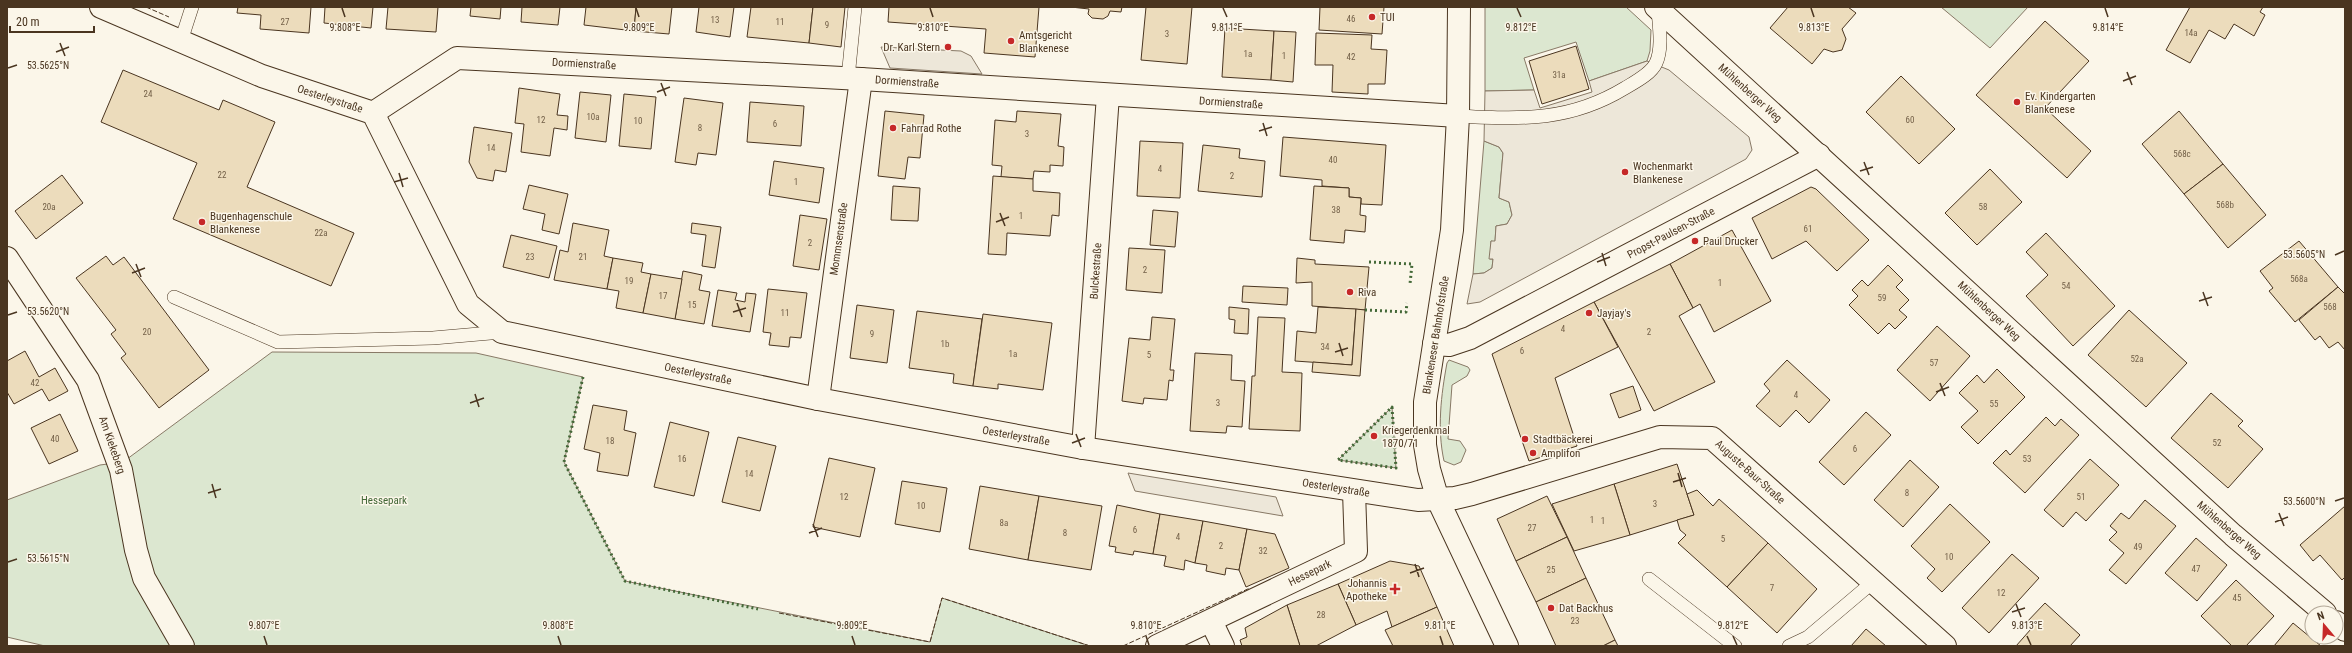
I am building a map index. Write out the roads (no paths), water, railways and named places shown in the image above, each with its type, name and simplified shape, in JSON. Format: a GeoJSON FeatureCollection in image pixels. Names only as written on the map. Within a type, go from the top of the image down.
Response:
{"type":"FeatureCollection","features":[{"type":"Feature","properties":{"kind":"street","name":"Oesterleystraße"},"geometry":{"type":"LineString","coordinates":[[100,7],[262,76],[373,113],[468,304],[502,332],[818,399],[1083,448],[1354,492],[1418,500],[1438,500]]}},
{"type":"Feature","properties":{"kind":"street","name":"Blankeneser Bahnhofstraße"},"geometry":{"type":"LineString","coordinates":[[1459,7],[1458,116],[1452,230],[1434,344],[1424,423],[1428,469],[1438,500],[1506,646]]}},
{"type":"Feature","properties":{"kind":"street","name":"Mühlenberger Weg"},"geometry":{"type":"LineString","coordinates":[[1657,8],[2233,535],[2316,605]]}},
{"type":"Feature","properties":{"kind":"street","name":"Dormienstraße"},"geometry":{"type":"LineString","coordinates":[[373,113],[457,58],[854,79],[1458,116]]}},
{"type":"Feature","properties":{"kind":"street","name":"Mommsenstraße"},"geometry":{"type":"LineString","coordinates":[[818,399],[854,79]]}},
{"type":"Feature","properties":{"kind":"street","name":"Bulckestraße"},"geometry":{"type":"LineString","coordinates":[[1083,448],[1108,95]]}},
{"type":"Feature","properties":{"kind":"street","name":"Propst-Paulsen-Straße"},"geometry":{"type":"LineString","coordinates":[[1434,344],[1449,345],[1470,338],[1819,155]]}},
{"type":"Feature","properties":{"kind":"street","name":"Am Kiekeberg"},"geometry":{"type":"LineString","coordinates":[[7,258],[88,380],[121,470],[136,550],[144,578],[183,646]]}},
{"type":"Feature","properties":{"kind":"street","name":"Auguste-Baur-Straße"},"geometry":{"type":"LineString","coordinates":[[1438,500],[1472,494],[1660,437],[1712,438],[1945,646]]}},
{"type":"Feature","properties":{"kind":"street","name":"Hessepark"},"geometry":{"type":"LineString","coordinates":[[1157,646],[1356,551],[1354,492]]}},
{"type":"Feature","properties":{"kind":"street"},"geometry":{"type":"LineString","coordinates":[[1211,621],[1223,646]]}},
{"type":"Feature","properties":{"kind":"lane"},"geometry":{"type":"LineString","coordinates":[[181,41],[192,7]]}},
{"type":"Feature","properties":{"kind":"lane"},"geometry":{"type":"LineString","coordinates":[[854,79],[855,7]]}},
{"type":"Feature","properties":{"kind":"lane"},"geometry":{"type":"LineString","coordinates":[[1458,116],[1511,119],[1541,118],[1592,106],[1612,96],[1634,83],[1655,64],[1659,40],[1657,8]]}},
{"type":"Feature","properties":{"kind":"lane"},"geometry":{"type":"LineString","coordinates":[[174,297],[278,342],[433,338],[502,332]]}},
{"type":"Feature","properties":{"kind":"lane"},"geometry":{"type":"LineString","coordinates":[[1649,578],[1735,646]]}},
{"type":"Feature","properties":{"kind":"lane"},"geometry":{"type":"LineString","coordinates":[[1789,646],[1808,637],[1873,582]]}},
{"type":"Feature","properties":{"kind":"place","name":"TUI"},"geometry":{"type":"Point","coordinates":[1372,17]}},
{"type":"Feature","properties":{"kind":"place","name":"Amtsgericht Blankenese"},"geometry":{"type":"Point","coordinates":[1011,41]}},
{"type":"Feature","properties":{"kind":"place","name":"Dr. Karl Stern"},"geometry":{"type":"Point","coordinates":[948,47]}},
{"type":"Feature","properties":{"kind":"place","name":"Ev. Kindergarten Blankenese"},"geometry":{"type":"Point","coordinates":[2017,102]}},
{"type":"Feature","properties":{"kind":"place","name":"Fahrrad Rothe"},"geometry":{"type":"Point","coordinates":[893,128]}},
{"type":"Feature","properties":{"kind":"place","name":"Wochenmarkt Blankenese"},"geometry":{"type":"Point","coordinates":[1625,172]}},
{"type":"Feature","properties":{"kind":"place","name":"Bugenhagenschule Blankenese"},"geometry":{"type":"Point","coordinates":[202,222]}},
{"type":"Feature","properties":{"kind":"place","name":"Paul Drucker"},"geometry":{"type":"Point","coordinates":[1695,241]}},
{"type":"Feature","properties":{"kind":"place","name":"Riva"},"geometry":{"type":"Point","coordinates":[1350,292]}},
{"type":"Feature","properties":{"kind":"place","name":"Jayjay's"},"geometry":{"type":"Point","coordinates":[1589,313]}},
{"type":"Feature","properties":{"kind":"place","name":"Kriegerdenkmal 1870/71"},"geometry":{"type":"Point","coordinates":[1374,436]}},
{"type":"Feature","properties":{"kind":"place","name":"Stadtbäckerei"},"geometry":{"type":"Point","coordinates":[1525,439]}},
{"type":"Feature","properties":{"kind":"place","name":"Amplifon"},"geometry":{"type":"Point","coordinates":[1533,453]}},
{"type":"Feature","properties":{"kind":"place","name":"Johannis Apotheke"},"geometry":{"type":"Point","coordinates":[1395,589]}},
{"type":"Feature","properties":{"kind":"place","name":"Dat Backhus"},"geometry":{"type":"Point","coordinates":[1551,608]}}]}
